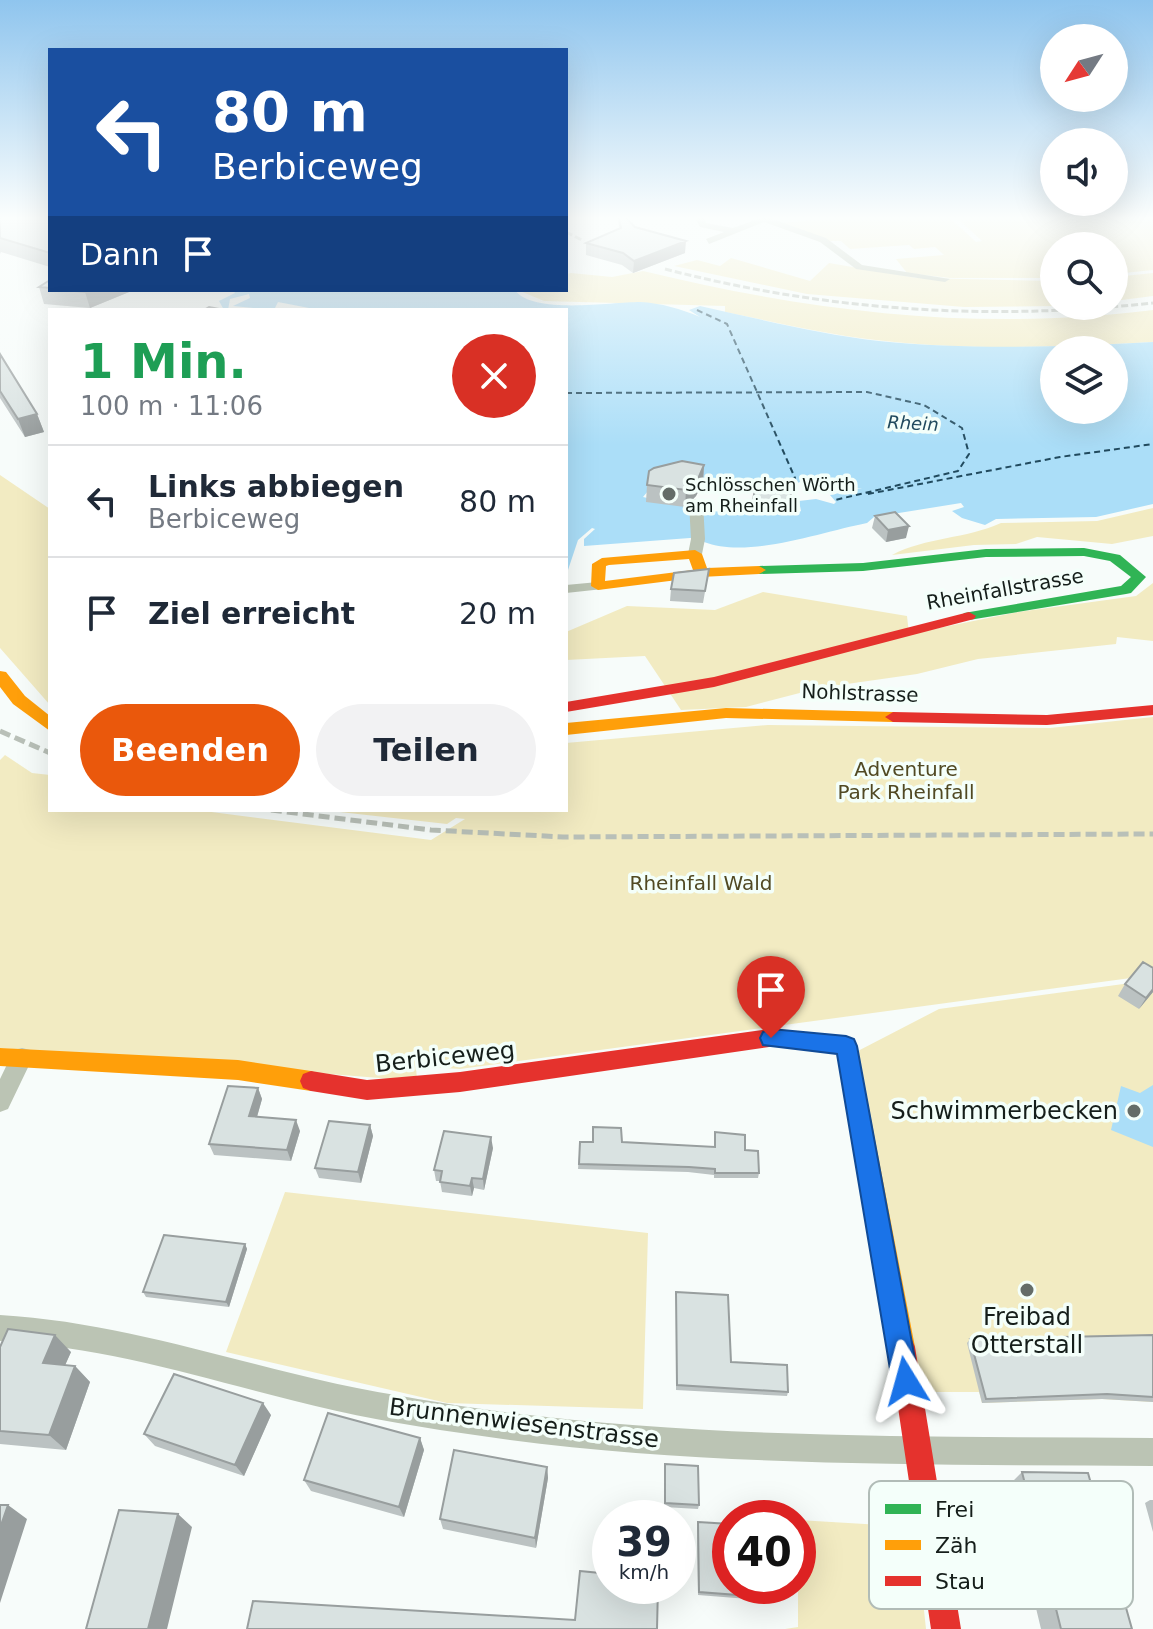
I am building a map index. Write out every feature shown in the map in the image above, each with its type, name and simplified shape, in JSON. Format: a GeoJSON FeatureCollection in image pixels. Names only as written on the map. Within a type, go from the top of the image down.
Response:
{"type":"FeatureCollection","features":[{"type":"Feature","properties":{"kind":"street"},"geometry":{"type":"LineString","coordinates":[[568,589],[701,573],[696,546],[696,503]]}},
{"type":"Feature","properties":{"kind":"street"},"geometry":{"type":"LineString","coordinates":[[598,586],[603,562],[696,546]]}},
{"type":"Feature","properties":{"kind":"street","name":"Rheinfallstrasse"},"geometry":{"type":"LineString","coordinates":[[568,707],[714,682],[953,619],[1126,590],[1139,577],[1115,558],[1084,552],[986,553],[863,567],[701,573]]}},
{"type":"Feature","properties":{"kind":"street"},"geometry":{"type":"LineString","coordinates":[[0,676],[19,700],[48,723]]}},
{"type":"Feature","properties":{"kind":"street","name":"Nohlstrasse"},"geometry":{"type":"LineString","coordinates":[[568,729],[726,713],[1047,720],[1153,710]]}},
{"type":"Feature","properties":{"kind":"street","name":"Berbiceweg"},"geometry":{"type":"LineString","coordinates":[[11,1057],[238,1070],[367,1090],[475,1080],[771,1038],[846,1046],[897,1318],[915,1449]]}},
{"type":"Feature","properties":{"kind":"street"},"geometry":{"type":"LineString","coordinates":[[0,1102],[11,1057]]}},
{"type":"Feature","properties":{"kind":"street","name":"Brunnenwiesenstrasse"},"geometry":{"type":"LineString","coordinates":[[0,1328],[30,1328],[99,1340],[385,1408],[572,1433],[799,1447],[1153,1452]]}},
{"type":"Feature","properties":{"kind":"street"},"geometry":{"type":"LineString","coordinates":[[915,1449],[921,1481]]}},
{"type":"Feature","properties":{"kind":"street"},"geometry":{"type":"LineString","coordinates":[[943,1609],[946,1629]]}},
{"type":"Feature","properties":{"kind":"green space"},"geometry":{"type":"Polygon","coordinates":[[[525,293],[749,293],[833,307],[960,318],[1128,320],[1128,312],[1153,310],[1153,342],[1128,343],[1128,336],[1040,336],[1040,346],[945,346],[800,328],[725,312],[725,306],[544,301],[525,293]]]}},
{"type":"Feature","properties":{"kind":"green space"},"geometry":{"type":"Polygon","coordinates":[[[802,293],[1040,293],[1040,306],[964,307],[802,293]]]}},
{"type":"Feature","properties":{"kind":"green space"},"geometry":{"type":"Polygon","coordinates":[[[1128,293],[1153,293],[1153,296],[1128,299],[1128,293]]]}},
{"type":"Feature","properties":{"kind":"green space"},"geometry":{"type":"Polygon","coordinates":[[[0,475],[48,508],[48,703],[0,648],[0,475]]]}},
{"type":"Feature","properties":{"kind":"green space"},"geometry":{"type":"Polygon","coordinates":[[[1153,508],[1153,536],[1112,544],[1037,537],[1016,544],[974,545],[892,555],[1001,523],[1097,521],[1153,508]]]}},
{"type":"Feature","properties":{"kind":"green space"},"geometry":{"type":"Polygon","coordinates":[[[1153,583],[1153,641],[1117,637],[1116,644],[978,659],[917,674],[819,688],[746,707],[681,710],[645,656],[568,660],[568,631],[627,606],[715,610],[763,592],[907,616],[909,634],[1018,612],[1136,596],[1153,583]]]}},
{"type":"Feature","properties":{"kind":"green space","name":"Rheinfall Wald"},"geometry":{"type":"Polygon","coordinates":[[[1153,717],[1153,975],[460,1069],[416,1066],[417,1081],[0,1048],[0,760],[5,755],[32,773],[48,775],[48,812],[212,812],[431,840],[465,819],[456,818],[447,824],[340,812],[568,812],[568,743],[768,725],[1050,728],[1153,717]]]}},
{"type":"Feature","properties":{"kind":"green space","name":"Freibad Otterstall"},"geometry":{"type":"Polygon","coordinates":[[[1153,980],[1153,1402],[1102,1399],[982,1403],[979,1392],[918,1392],[854,1053],[939,1009],[1153,980]]]}},
{"type":"Feature","properties":{"kind":"green space"},"geometry":{"type":"Polygon","coordinates":[[[285,1192],[648,1233],[643,1409],[447,1403],[226,1352],[285,1192]]]}},
{"type":"Feature","properties":{"kind":"green space"},"geometry":{"type":"Polygon","coordinates":[[[816,1521],[869,1524],[869,1609],[924,1609],[926,1629],[785,1629],[798,1627],[798,1604],[816,1604],[816,1521]]]}},
{"type":"Feature","properties":{"kind":"water","name":"Rhein"},"geometry":{"type":"Polygon","coordinates":[[[235,293],[518,293],[524,298],[555,305],[640,302],[671,307],[700,317],[689,310],[700,306],[789,326],[879,341],[947,346],[1040,346],[1040,424],[1128,424],[1128,343],[1153,342],[1153,504],[1096,517],[996,519],[985,525],[962,518],[952,511],[964,507],[961,503],[874,517],[867,523],[807,537],[742,547],[704,542],[703,537],[584,546],[584,539],[595,529],[592,528],[578,540],[568,570],[568,308],[309,308],[278,302],[275,308],[233,306],[250,298],[249,294],[230,299],[228,308],[223,308],[219,301],[235,293]],[[775,481],[756,487],[702,483],[653,485],[643,497],[707,511],[794,515],[801,511],[799,501],[816,499],[834,504],[836,502],[830,495],[862,488],[816,493],[800,482],[781,489],[774,486],[775,481]]]}},
{"type":"Feature","properties":{"kind":"water","name":"Schwimmerbecken"},"geometry":{"type":"Polygon","coordinates":[[[1153,1085],[1153,1147],[1111,1130],[1121,1086],[1140,1093],[1153,1085]]]}},
{"type":"Feature","properties":{"kind":"building"},"geometry":{"type":"Polygon","coordinates":[[[0,354],[37,414],[18,419],[0,391],[0,354]]]}},
{"type":"Feature","properties":{"kind":"building"},"geometry":{"type":"Polygon","coordinates":[[[682,461],[704,465],[698,479],[686,490],[647,485],[649,471],[682,461]]]}},
{"type":"Feature","properties":{"kind":"building"},"geometry":{"type":"Polygon","coordinates":[[[756,486],[790,490],[793,506],[752,504],[756,486]]]}},
{"type":"Feature","properties":{"kind":"building"},"geometry":{"type":"Polygon","coordinates":[[[895,512],[909,526],[888,530],[875,516],[895,512]]]}},
{"type":"Feature","properties":{"kind":"building"},"geometry":{"type":"Polygon","coordinates":[[[709,569],[705,591],[671,589],[674,573],[709,569]]]}},
{"type":"Feature","properties":{"kind":"building"},"geometry":{"type":"Polygon","coordinates":[[[1143,962],[1153,968],[1153,989],[1146,998],[1125,984],[1143,962]]]}},
{"type":"Feature","properties":{"kind":"building"},"geometry":{"type":"Polygon","coordinates":[[[228,1086],[258,1088],[249,1116],[296,1120],[287,1150],[209,1144],[228,1086]]]}},
{"type":"Feature","properties":{"kind":"building"},"geometry":{"type":"Polygon","coordinates":[[[329,1121],[370,1125],[358,1172],[315,1168],[329,1121]]]}},
{"type":"Feature","properties":{"kind":"building"},"geometry":{"type":"Polygon","coordinates":[[[593,1127],[621,1128],[622,1142],[715,1147],[715,1132],[745,1135],[745,1150],[758,1151],[759,1173],[715,1173],[715,1169],[689,1167],[579,1164],[580,1142],[593,1142],[593,1127]]]}},
{"type":"Feature","properties":{"kind":"building"},"geometry":{"type":"Polygon","coordinates":[[[444,1131],[491,1137],[483,1179],[472,1178],[470,1186],[440,1182],[442,1171],[434,1170],[444,1131]]]}},
{"type":"Feature","properties":{"kind":"building"},"geometry":{"type":"Polygon","coordinates":[[[164,1235],[245,1244],[226,1302],[143,1292],[164,1235]]]}},
{"type":"Feature","properties":{"kind":"building"},"geometry":{"type":"Polygon","coordinates":[[[676,1292],[728,1295],[731,1362],[787,1365],[788,1392],[677,1385],[676,1292]]]}},
{"type":"Feature","properties":{"kind":"building"},"geometry":{"type":"Polygon","coordinates":[[[8,1329],[55,1335],[43,1363],[75,1366],[49,1435],[0,1431],[0,1347],[8,1329]]]}},
{"type":"Feature","properties":{"kind":"building"},"geometry":{"type":"Polygon","coordinates":[[[1153,1335],[1153,1397],[1107,1394],[986,1399],[970,1339],[1153,1335]]]}},
{"type":"Feature","properties":{"kind":"building"},"geometry":{"type":"Polygon","coordinates":[[[174,1374],[263,1403],[235,1465],[144,1434],[174,1374]]]}},
{"type":"Feature","properties":{"kind":"building"},"geometry":{"type":"Polygon","coordinates":[[[328,1413],[420,1438],[399,1507],[304,1480],[328,1413]]]}},
{"type":"Feature","properties":{"kind":"building"},"geometry":{"type":"Polygon","coordinates":[[[454,1450],[547,1467],[535,1538],[440,1519],[454,1450]]]}},
{"type":"Feature","properties":{"kind":"building"},"geometry":{"type":"Polygon","coordinates":[[[665,1464],[698,1466],[699,1505],[696,1505],[696,1500],[665,1500],[665,1464]]]}},
{"type":"Feature","properties":{"kind":"building"},"geometry":{"type":"Polygon","coordinates":[[[1022,1472],[1088,1473],[1090,1481],[1024,1481],[1022,1472]]]}},
{"type":"Feature","properties":{"kind":"building"},"geometry":{"type":"Polygon","coordinates":[[[0,1505],[8,1505],[0,1528],[0,1505]]]}},
{"type":"Feature","properties":{"kind":"building"},"geometry":{"type":"Polygon","coordinates":[[[119,1510],[178,1514],[148,1629],[86,1629],[119,1510]]]}},
{"type":"Feature","properties":{"kind":"building"},"geometry":{"type":"Polygon","coordinates":[[[698,1522],[712,1523],[712,1593],[699,1592],[698,1522]]]}},
{"type":"Feature","properties":{"kind":"building"},"geometry":{"type":"Polygon","coordinates":[[[580,1571],[592,1572],[592,1604],[658,1604],[657,1629],[247,1629],[253,1601],[575,1620],[580,1571]]]}},
{"type":"Feature","properties":{"kind":"building"},"geometry":{"type":"Polygon","coordinates":[[[1056,1609],[1126,1609],[1132,1629],[1061,1629],[1056,1609]]]}},
{"type":"Feature","properties":{"kind":"ferry route"},"geometry":{"type":"LineString","coordinates":[[697,310],[727,324],[757,392]]}},
{"type":"Feature","properties":{"kind":"ferry route"},"geometry":{"type":"LineString","coordinates":[[568,393],[757,392]]}},
{"type":"Feature","properties":{"kind":"ferry route"},"geometry":{"type":"LineString","coordinates":[[757,392],[795,478],[778,488]]}},
{"type":"Feature","properties":{"kind":"ferry route"},"geometry":{"type":"LineString","coordinates":[[757,392],[867,392],[924,405],[962,428],[969,454],[958,471],[835,500]]}},
{"type":"Feature","properties":{"kind":"ferry route"},"geometry":{"type":"LineString","coordinates":[[868,494],[1060,457],[1153,444]]}},
{"type":"Feature","properties":{"kind":"railway"},"geometry":{"type":"LineString","coordinates":[[776,293],[847,303],[968,311],[1030,311],[1153,303]]}},
{"type":"Feature","properties":{"kind":"railway"},"geometry":{"type":"LineString","coordinates":[[0,731],[48,752]]}},
{"type":"Feature","properties":{"kind":"railway"},"geometry":{"type":"LineString","coordinates":[[287,812],[431,830],[563,837],[1153,834]]}},
{"type":"Feature","properties":{"kind":"traffic: fast"},"geometry":{"type":"LineString","coordinates":[[759,570],[863,567],[986,553],[1084,552],[1115,558],[1139,577],[1126,590],[969,616]]}},
{"type":"Feature","properties":{"kind":"traffic: slow"},"geometry":{"type":"LineString","coordinates":[[701,573],[695,554],[607,561],[599,564],[598,586],[701,573],[759,570]]}},
{"type":"Feature","properties":{"kind":"traffic: slow"},"geometry":{"type":"LineString","coordinates":[[0,676],[19,700],[48,723]]}},
{"type":"Feature","properties":{"kind":"traffic: slow"},"geometry":{"type":"LineString","coordinates":[[568,729],[726,713],[893,717]]}},
{"type":"Feature","properties":{"kind":"traffic: slow"},"geometry":{"type":"LineString","coordinates":[[769,1038],[846,1046],[902,1347]]}},
{"type":"Feature","properties":{"kind":"traffic: slow"},"geometry":{"type":"LineString","coordinates":[[0,1057],[238,1070],[311,1081]]}},
{"type":"Feature","properties":{"kind":"traffic: jam"},"geometry":{"type":"LineString","coordinates":[[568,707],[714,682],[969,616]]}},
{"type":"Feature","properties":{"kind":"traffic: jam"},"geometry":{"type":"LineString","coordinates":[[893,717],[1047,720],[1153,710]]}},
{"type":"Feature","properties":{"kind":"traffic: jam"},"geometry":{"type":"LineString","coordinates":[[311,1081],[367,1090],[460,1082],[769,1038]]}},
{"type":"Feature","properties":{"kind":"traffic: jam"},"geometry":{"type":"LineString","coordinates":[[902,1347],[923,1481]]}},
{"type":"Feature","properties":{"kind":"traffic: jam"},"geometry":{"type":"LineString","coordinates":[[943,1609],[946,1629]]}},
{"type":"Feature","properties":{"kind":"place","name":"Schlösschen Wörth am Rheinfall"},"geometry":{"type":"Point","coordinates":[669,494]}},
{"type":"Feature","properties":{"kind":"place","name":"Schwimmerbecken"},"geometry":{"type":"Point","coordinates":[1134,1111]}},
{"type":"Feature","properties":{"kind":"place","name":"Freibad Otterstall"},"geometry":{"type":"Point","coordinates":[1027,1290]}},
{"type":"Feature","properties":{"kind":"route"},"geometry":{"type":"LineString","coordinates":[[771,1038],[846,1046],[906,1381]]}},
{"type":"Feature","properties":{"kind":"park label","name":"Adventure Park Rheinfall"},"geometry":{"type":"Point","coordinates":[906,780]}}]}
